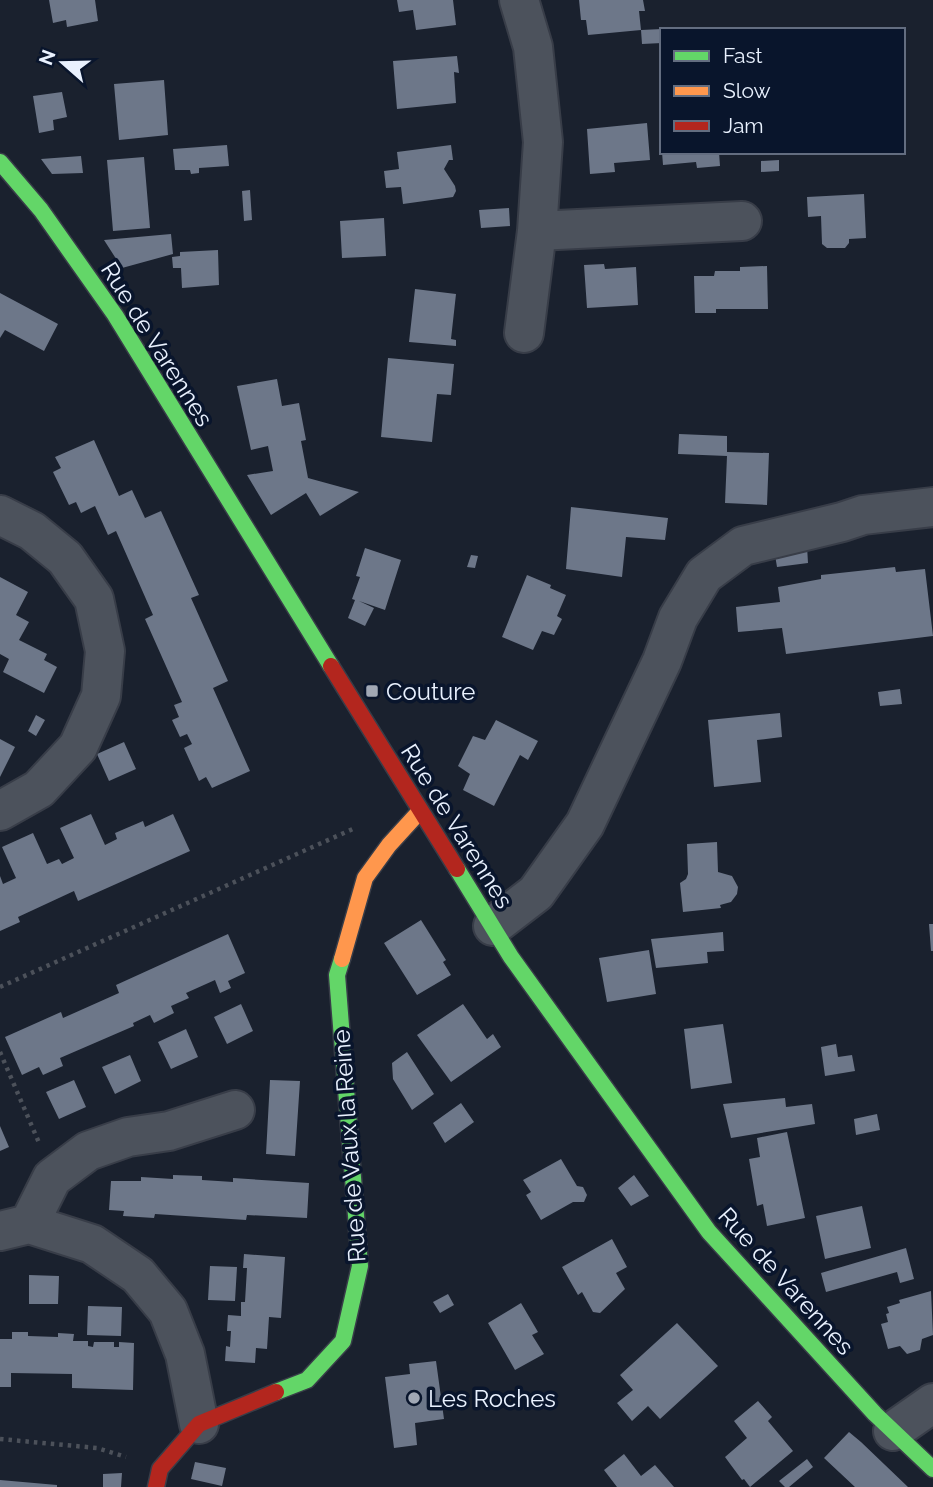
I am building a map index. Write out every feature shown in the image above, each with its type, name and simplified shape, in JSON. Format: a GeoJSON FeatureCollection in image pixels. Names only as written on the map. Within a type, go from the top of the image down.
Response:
{"type":"FeatureCollection","features":[{"type":"Feature","properties":{"kind":"street"},"geometry":{"type":"LineString","coordinates":[[519,0],[533,47],[543,142],[537,231],[524,333]]}},
{"type":"Feature","properties":{"kind":"street","name":"Rue de Varennes"},"geometry":{"type":"LineString","coordinates":[[0,162],[41,210],[115,315],[511,957],[709,1232],[893,1430],[933,1469]]}},
{"type":"Feature","properties":{"kind":"street"},"geometry":{"type":"LineString","coordinates":[[537,231],[742,221]]}},
{"type":"Feature","properties":{"kind":"street"},"geometry":{"type":"LineString","coordinates":[[492,926],[536,893],[585,824],[662,660],[678,618],[704,575],[743,546],[863,515],[933,507]]}},
{"type":"Feature","properties":{"kind":"street"},"geometry":{"type":"LineString","coordinates":[[0,515],[32,531],[65,558],[94,599],[105,651],[101,696],[78,747],[39,789],[0,811]]}},
{"type":"Feature","properties":{"kind":"street","name":"Rue de Vaux la Reine"},"geometry":{"type":"LineString","coordinates":[[156,1487],[160,1469],[199,1424],[307,1380],[343,1340],[360,1266],[337,975],[365,878],[388,845],[420,811]]}},
{"type":"Feature","properties":{"kind":"street"},"geometry":{"type":"LineString","coordinates":[[199,1424],[185,1354],[168,1311],[138,1275],[92,1244],[15,1228],[52,1178],[88,1151],[128,1136],[169,1131],[235,1110]]}},
{"type":"Feature","properties":{"kind":"street"},"geometry":{"type":"LineString","coordinates":[[893,1430],[933,1403]]}},
{"type":"Feature","properties":{"kind":"path"},"geometry":{"type":"LineString","coordinates":[[0,987],[354,828]]}},
{"type":"Feature","properties":{"kind":"path"},"geometry":{"type":"LineString","coordinates":[[0,1052],[30,1119],[52,1178]]}},
{"type":"Feature","properties":{"kind":"path"},"geometry":{"type":"LineString","coordinates":[[0,1440],[97,1448],[160,1469]]}},
{"type":"Feature","properties":{"kind":"building"},"geometry":{"type":"Polygon","coordinates":[[[49,0],[95,0],[98,21],[67,27],[66,20],[53,23],[49,0]]]}},
{"type":"Feature","properties":{"kind":"building"},"geometry":{"type":"Polygon","coordinates":[[[397,0],[453,0],[456,25],[416,30],[413,10],[399,12],[397,0]]]}},
{"type":"Feature","properties":{"kind":"building"},"geometry":{"type":"Polygon","coordinates":[[[579,0],[643,0],[645,11],[639,11],[641,30],[588,35],[586,20],[581,20],[579,0]]]}},
{"type":"Feature","properties":{"kind":"building"},"geometry":{"type":"Polygon","coordinates":[[[660,29],[660,43],[642,44],[641,30],[660,29]]]}},
{"type":"Feature","properties":{"kind":"building"},"geometry":{"type":"Polygon","coordinates":[[[457,56],[459,73],[454,72],[456,103],[397,109],[393,61],[457,56]]]}},
{"type":"Feature","properties":{"kind":"building"},"geometry":{"type":"Polygon","coordinates":[[[164,80],[168,135],[119,140],[114,84],[164,80]]]}},
{"type":"Feature","properties":{"kind":"building"},"geometry":{"type":"Polygon","coordinates":[[[62,92],[67,117],[53,120],[54,130],[39,133],[33,96],[62,92]]]}},
{"type":"Feature","properties":{"kind":"building"},"geometry":{"type":"Polygon","coordinates":[[[647,123],[650,160],[614,163],[615,172],[590,174],[587,129],[647,123]]]}},
{"type":"Feature","properties":{"kind":"building"},"geometry":{"type":"Polygon","coordinates":[[[227,145],[229,166],[199,168],[199,173],[191,174],[190,170],[175,170],[173,149],[227,145]]]}},
{"type":"Feature","properties":{"kind":"building"},"geometry":{"type":"Polygon","coordinates":[[[451,145],[453,160],[449,160],[444,169],[455,186],[453,197],[403,204],[401,187],[386,188],[384,171],[399,169],[397,152],[451,145]]]}},
{"type":"Feature","properties":{"kind":"building"},"geometry":{"type":"Polygon","coordinates":[[[662,154],[719,154],[720,166],[697,168],[696,162],[663,165],[662,154]]]}},
{"type":"Feature","properties":{"kind":"building"},"geometry":{"type":"Polygon","coordinates":[[[81,156],[83,173],[52,174],[41,159],[81,156]]]}},
{"type":"Feature","properties":{"kind":"building"},"geometry":{"type":"Polygon","coordinates":[[[144,157],[150,228],[113,231],[107,160],[144,157]]]}},
{"type":"Feature","properties":{"kind":"building"},"geometry":{"type":"Polygon","coordinates":[[[779,160],[779,171],[761,172],[761,161],[779,160]]]}},
{"type":"Feature","properties":{"kind":"building"},"geometry":{"type":"Polygon","coordinates":[[[250,190],[252,220],[244,221],[242,191],[250,190]]]}},
{"type":"Feature","properties":{"kind":"building"},"geometry":{"type":"Polygon","coordinates":[[[864,194],[866,238],[849,239],[845,248],[827,248],[822,244],[821,216],[808,217],[807,197],[864,194]]]}},
{"type":"Feature","properties":{"kind":"building"},"geometry":{"type":"Polygon","coordinates":[[[509,208],[510,226],[481,228],[479,210],[509,208]]]}},
{"type":"Feature","properties":{"kind":"building"},"geometry":{"type":"Polygon","coordinates":[[[384,218],[386,256],[342,258],[340,221],[384,218]]]}},
{"type":"Feature","properties":{"kind":"building"},"geometry":{"type":"Polygon","coordinates":[[[171,234],[173,254],[122,268],[104,240],[171,234]]]}},
{"type":"Feature","properties":{"kind":"building"},"geometry":{"type":"Polygon","coordinates":[[[218,250],[219,285],[182,288],[181,268],[173,268],[172,257],[180,256],[180,252],[218,250]]]}},
{"type":"Feature","properties":{"kind":"building"},"geometry":{"type":"Polygon","coordinates":[[[604,264],[605,269],[636,267],[638,305],[587,308],[584,265],[604,264]]]}},
{"type":"Feature","properties":{"kind":"building"},"geometry":{"type":"Polygon","coordinates":[[[767,266],[768,309],[716,309],[716,313],[695,313],[694,276],[714,276],[715,271],[740,271],[740,267],[767,266]]]}},
{"type":"Feature","properties":{"kind":"building"},"geometry":{"type":"Polygon","coordinates":[[[415,289],[456,294],[451,339],[456,340],[456,346],[409,342],[415,289]]]}},
{"type":"Feature","properties":{"kind":"building"},"geometry":{"type":"Polygon","coordinates":[[[0,293],[58,324],[44,351],[5,330],[0,338],[0,293]]]}},
{"type":"Feature","properties":{"kind":"building"},"geometry":{"type":"Polygon","coordinates":[[[388,358],[454,364],[451,395],[437,394],[432,442],[381,437],[388,358]]]}},
{"type":"Feature","properties":{"kind":"building"},"geometry":{"type":"Polygon","coordinates":[[[277,379],[282,406],[299,403],[306,440],[301,441],[308,478],[359,492],[320,516],[306,493],[271,515],[247,475],[273,471],[268,446],[251,450],[237,386],[277,379]]]}},
{"type":"Feature","properties":{"kind":"building"},"geometry":{"type":"Polygon","coordinates":[[[679,434],[727,436],[727,452],[769,453],[767,505],[725,503],[727,456],[678,454],[679,434]]]}},
{"type":"Feature","properties":{"kind":"building"},"geometry":{"type":"Polygon","coordinates":[[[94,440],[119,496],[132,490],[145,518],[161,511],[199,595],[191,598],[228,681],[213,688],[250,771],[212,788],[206,777],[199,781],[184,748],[192,744],[187,734],[180,737],[172,720],[179,717],[174,705],[182,702],[145,619],[153,615],[116,531],[108,535],[95,506],[81,513],[76,502],[69,505],[53,472],[61,468],[55,457],[94,440]]]}},
{"type":"Feature","properties":{"kind":"building"},"geometry":{"type":"Polygon","coordinates":[[[571,507],[668,518],[665,540],[626,537],[622,577],[566,569],[571,507]]]}},
{"type":"Feature","properties":{"kind":"building"},"geometry":{"type":"Polygon","coordinates":[[[807,546],[808,563],[777,567],[775,555],[807,546]]]}},
{"type":"Feature","properties":{"kind":"building"},"geometry":{"type":"Polygon","coordinates":[[[365,548],[401,560],[385,610],[359,601],[374,608],[365,626],[348,618],[355,600],[352,599],[360,577],[356,576],[365,548]]]}},
{"type":"Feature","properties":{"kind":"building"},"geometry":{"type":"Polygon","coordinates":[[[471,555],[478,556],[475,568],[467,567],[471,555]]]}},
{"type":"Feature","properties":{"kind":"building"},"geometry":{"type":"Polygon","coordinates":[[[895,567],[896,572],[925,569],[933,636],[786,654],[782,628],[738,632],[736,607],[780,602],[778,587],[821,579],[821,575],[895,567]]]}},
{"type":"Feature","properties":{"kind":"building"},"geometry":{"type":"Polygon","coordinates":[[[527,575],[566,595],[557,616],[562,619],[554,635],[542,631],[533,650],[502,637],[527,575]]]}},
{"type":"Feature","properties":{"kind":"building"},"geometry":{"type":"Polygon","coordinates":[[[0,577],[28,592],[16,615],[29,622],[19,640],[47,654],[44,660],[57,667],[44,693],[3,672],[9,659],[0,654],[0,577]]]}},
{"type":"Feature","properties":{"kind":"building"},"geometry":{"type":"Polygon","coordinates":[[[900,689],[902,704],[880,706],[878,692],[900,689]]]}},
{"type":"Feature","properties":{"kind":"building"},"geometry":{"type":"Polygon","coordinates":[[[780,713],[782,737],[757,740],[761,782],[714,787],[708,720],[780,713]]]}},
{"type":"Feature","properties":{"kind":"building"},"geometry":{"type":"Polygon","coordinates":[[[36,715],[45,720],[36,736],[28,731],[36,715]]]}},
{"type":"Feature","properties":{"kind":"building"},"geometry":{"type":"Polygon","coordinates":[[[496,720],[538,741],[528,760],[520,755],[494,806],[463,790],[470,774],[458,766],[473,736],[485,740],[496,720]]]}},
{"type":"Feature","properties":{"kind":"building"},"geometry":{"type":"Polygon","coordinates":[[[0,739],[15,747],[0,777],[0,739]]]}},
{"type":"Feature","properties":{"kind":"building"},"geometry":{"type":"Polygon","coordinates":[[[124,742],[136,769],[109,781],[97,754],[124,742]]]}},
{"type":"Feature","properties":{"kind":"building"},"geometry":{"type":"Polygon","coordinates":[[[91,814],[105,845],[117,839],[115,833],[143,821],[145,827],[173,814],[190,851],[78,901],[74,891],[18,917],[20,922],[0,931],[0,876],[3,884],[16,878],[2,847],[33,833],[47,864],[59,859],[62,864],[74,858],[60,828],[91,814]]]}},
{"type":"Feature","properties":{"kind":"building"},"geometry":{"type":"Polygon","coordinates":[[[717,842],[718,872],[732,876],[738,887],[737,894],[731,902],[720,905],[721,908],[683,912],[680,883],[688,874],[687,844],[717,842]]]}},
{"type":"Feature","properties":{"kind":"building"},"geometry":{"type":"Polygon","coordinates":[[[421,920],[446,960],[443,962],[451,975],[417,995],[384,943],[421,920]]]}},
{"type":"Feature","properties":{"kind":"building"},"geometry":{"type":"Polygon","coordinates":[[[929,924],[933,924],[933,951],[931,951],[929,924]]]}},
{"type":"Feature","properties":{"kind":"building"},"geometry":{"type":"Polygon","coordinates":[[[723,932],[724,951],[707,952],[708,963],[656,968],[651,939],[723,932]]]}},
{"type":"Feature","properties":{"kind":"building"},"geometry":{"type":"Polygon","coordinates":[[[228,934],[245,973],[228,981],[231,988],[220,993],[215,980],[186,993],[189,998],[171,1006],[174,1013],[154,1023],[150,1015],[133,1023],[134,1026],[60,1058],[63,1066],[43,1075],[39,1067],[22,1075],[5,1037],[61,1012],[63,1018],[119,993],[116,985],[228,934]]]}},
{"type":"Feature","properties":{"kind":"building"},"geometry":{"type":"Polygon","coordinates":[[[649,950],[656,994],[607,1002],[599,958],[649,950]]]}},
{"type":"Feature","properties":{"kind":"building"},"geometry":{"type":"Polygon","coordinates":[[[241,1004],[253,1031],[227,1044],[214,1017],[241,1004]]]}},
{"type":"Feature","properties":{"kind":"building"},"geometry":{"type":"Polygon","coordinates":[[[463,1004],[487,1039],[493,1034],[501,1047],[451,1082],[417,1035],[463,1004]]]}},
{"type":"Feature","properties":{"kind":"building"},"geometry":{"type":"Polygon","coordinates":[[[723,1024],[732,1083],[691,1089],[684,1029],[723,1024]]]}},
{"type":"Feature","properties":{"kind":"building"},"geometry":{"type":"Polygon","coordinates":[[[186,1029],[198,1057],[171,1069],[158,1042],[186,1029]]]}},
{"type":"Feature","properties":{"kind":"building"},"geometry":{"type":"Polygon","coordinates":[[[836,1044],[838,1057],[852,1055],[855,1071],[825,1076],[821,1047],[836,1044]]]}},
{"type":"Feature","properties":{"kind":"building"},"geometry":{"type":"Polygon","coordinates":[[[407,1052],[434,1094],[412,1110],[393,1079],[392,1063],[407,1052]]]}},
{"type":"Feature","properties":{"kind":"building"},"geometry":{"type":"Polygon","coordinates":[[[130,1055],[141,1081],[115,1094],[102,1067],[130,1055]]]}},
{"type":"Feature","properties":{"kind":"building"},"geometry":{"type":"Polygon","coordinates":[[[74,1080],[86,1107],[59,1119],[46,1092],[74,1080]]]}},
{"type":"Feature","properties":{"kind":"building"},"geometry":{"type":"Polygon","coordinates":[[[270,1080],[300,1081],[295,1156],[266,1154],[270,1080]]]}},
{"type":"Feature","properties":{"kind":"building"},"geometry":{"type":"Polygon","coordinates":[[[785,1098],[786,1107],[812,1104],[815,1124],[731,1138],[723,1104],[785,1098]]]}},
{"type":"Feature","properties":{"kind":"building"},"geometry":{"type":"Polygon","coordinates":[[[461,1103],[474,1122],[445,1143],[433,1123],[461,1103]]]}},
{"type":"Feature","properties":{"kind":"building"},"geometry":{"type":"Polygon","coordinates":[[[877,1114],[880,1130],[856,1135],[854,1119],[877,1114]]]}},
{"type":"Feature","properties":{"kind":"building"},"geometry":{"type":"Polygon","coordinates":[[[0,1126],[9,1147],[0,1151],[0,1126]]]}},
{"type":"Feature","properties":{"kind":"building"},"geometry":{"type":"Polygon","coordinates":[[[787,1132],[805,1218],[767,1226],[763,1204],[757,1206],[749,1159],[760,1157],[757,1138],[787,1132]]]}},
{"type":"Feature","properties":{"kind":"building"},"geometry":{"type":"Polygon","coordinates":[[[561,1159],[577,1186],[583,1187],[587,1195],[584,1202],[573,1202],[541,1220],[526,1195],[531,1192],[523,1180],[561,1159]]]}},
{"type":"Feature","properties":{"kind":"building"},"geometry":{"type":"Polygon","coordinates":[[[173,1175],[202,1176],[202,1180],[233,1182],[233,1178],[309,1183],[307,1218],[247,1215],[246,1220],[155,1214],[154,1218],[123,1216],[124,1211],[109,1210],[111,1181],[141,1181],[141,1177],[173,1179],[173,1175]]]}},
{"type":"Feature","properties":{"kind":"building"},"geometry":{"type":"Polygon","coordinates":[[[634,1175],[649,1196],[631,1206],[618,1188],[634,1175]]]}},
{"type":"Feature","properties":{"kind":"building"},"geometry":{"type":"Polygon","coordinates":[[[862,1206],[871,1248],[825,1259],[816,1216],[862,1206]]]}},
{"type":"Feature","properties":{"kind":"building"},"geometry":{"type":"Polygon","coordinates":[[[612,1239],[627,1267],[616,1273],[625,1289],[600,1313],[593,1312],[582,1292],[578,1295],[562,1267],[612,1239]]]}},
{"type":"Feature","properties":{"kind":"building"},"geometry":{"type":"Polygon","coordinates":[[[906,1248],[914,1279],[900,1283],[897,1272],[826,1292],[821,1273],[906,1248]]]}},
{"type":"Feature","properties":{"kind":"building"},"geometry":{"type":"Polygon","coordinates":[[[244,1254],[285,1257],[281,1318],[269,1317],[267,1349],[256,1348],[255,1363],[225,1361],[226,1346],[230,1347],[228,1315],[241,1316],[241,1302],[245,1302],[247,1268],[243,1268],[244,1254]]]}},
{"type":"Feature","properties":{"kind":"building"},"geometry":{"type":"Polygon","coordinates":[[[210,1266],[237,1267],[235,1301],[208,1300],[210,1266]]]}},
{"type":"Feature","properties":{"kind":"building"},"geometry":{"type":"Polygon","coordinates":[[[29,1275],[59,1276],[58,1304],[29,1304],[29,1275]]]}},
{"type":"Feature","properties":{"kind":"building"},"geometry":{"type":"Polygon","coordinates":[[[931,1291],[933,1335],[922,1339],[920,1350],[907,1354],[900,1346],[888,1349],[881,1324],[888,1322],[887,1307],[900,1303],[899,1300],[931,1291]]]}},
{"type":"Feature","properties":{"kind":"building"},"geometry":{"type":"Polygon","coordinates":[[[448,1294],[454,1305],[440,1313],[433,1302],[448,1294]]]}},
{"type":"Feature","properties":{"kind":"building"},"geometry":{"type":"Polygon","coordinates":[[[521,1303],[538,1332],[532,1335],[544,1354],[515,1370],[488,1323],[521,1303]]]}},
{"type":"Feature","properties":{"kind":"building"},"geometry":{"type":"Polygon","coordinates":[[[88,1306],[122,1307],[121,1336],[87,1335],[88,1306]]]}},
{"type":"Feature","properties":{"kind":"building"},"geometry":{"type":"Polygon","coordinates":[[[677,1323],[718,1366],[660,1419],[648,1406],[632,1421],[617,1403],[633,1390],[620,1375],[677,1323]]]}},
{"type":"Feature","properties":{"kind":"building"},"geometry":{"type":"Polygon","coordinates":[[[12,1332],[28,1332],[28,1336],[58,1337],[58,1333],[74,1334],[73,1341],[88,1341],[88,1346],[93,1347],[94,1342],[114,1342],[114,1347],[119,1347],[119,1342],[134,1343],[133,1390],[72,1388],[72,1374],[11,1373],[11,1387],[0,1387],[0,1339],[12,1339],[12,1332]]]}},
{"type":"Feature","properties":{"kind":"building","name":"Les Roches"},"geometry":{"type":"Polygon","coordinates":[[[436,1361],[444,1419],[415,1423],[417,1445],[394,1448],[385,1377],[410,1374],[409,1364],[436,1361]]]}},
{"type":"Feature","properties":{"kind":"building"},"geometry":{"type":"Polygon","coordinates":[[[758,1401],[772,1417],[768,1421],[793,1451],[750,1487],[725,1457],[747,1438],[734,1421],[758,1401]]]}},
{"type":"Feature","properties":{"kind":"building"},"geometry":{"type":"Polygon","coordinates":[[[849,1432],[908,1487],[855,1487],[824,1458],[849,1432]]]}},
{"type":"Feature","properties":{"kind":"building"},"geometry":{"type":"Polygon","coordinates":[[[624,1454],[641,1476],[655,1465],[674,1487],[617,1487],[604,1470],[624,1454]]]}},
{"type":"Feature","properties":{"kind":"building"},"geometry":{"type":"Polygon","coordinates":[[[807,1459],[813,1467],[789,1487],[779,1481],[807,1459]]]}},
{"type":"Feature","properties":{"kind":"building"},"geometry":{"type":"Polygon","coordinates":[[[195,1462],[226,1468],[222,1486],[191,1479],[195,1462]]]}},
{"type":"Feature","properties":{"kind":"building"},"geometry":{"type":"Polygon","coordinates":[[[122,1473],[121,1487],[103,1487],[103,1474],[122,1473]]]}},
{"type":"Feature","properties":{"kind":"building"},"geometry":{"type":"Polygon","coordinates":[[[0,1480],[57,1485],[57,1487],[0,1487],[0,1480]]]}},
{"type":"Feature","properties":{"kind":"traffic: fast"},"geometry":{"type":"LineString","coordinates":[[0,162],[41,210],[115,315],[331,666]]}},
{"type":"Feature","properties":{"kind":"traffic: fast"},"geometry":{"type":"LineString","coordinates":[[457,869],[511,957],[709,1232],[875,1414],[933,1469]]}},
{"type":"Feature","properties":{"kind":"traffic: fast"},"geometry":{"type":"LineString","coordinates":[[276,1392],[307,1380],[343,1341],[360,1266],[337,975],[342,959]]}},
{"type":"Feature","properties":{"kind":"traffic: slow"},"geometry":{"type":"LineString","coordinates":[[342,959],[365,878],[389,845],[420,811]]}},
{"type":"Feature","properties":{"kind":"traffic: jam"},"geometry":{"type":"LineString","coordinates":[[331,666],[457,869]]}},
{"type":"Feature","properties":{"kind":"traffic: jam"},"geometry":{"type":"LineString","coordinates":[[156,1487],[160,1469],[199,1424],[276,1392]]}},
{"type":"Feature","properties":{"kind":"place","name":"Couture"},"geometry":{"type":"Point","coordinates":[372,691]}},
{"type":"Feature","properties":{"kind":"place","name":"Les Roches"},"geometry":{"type":"Point","coordinates":[414,1398]}}]}
